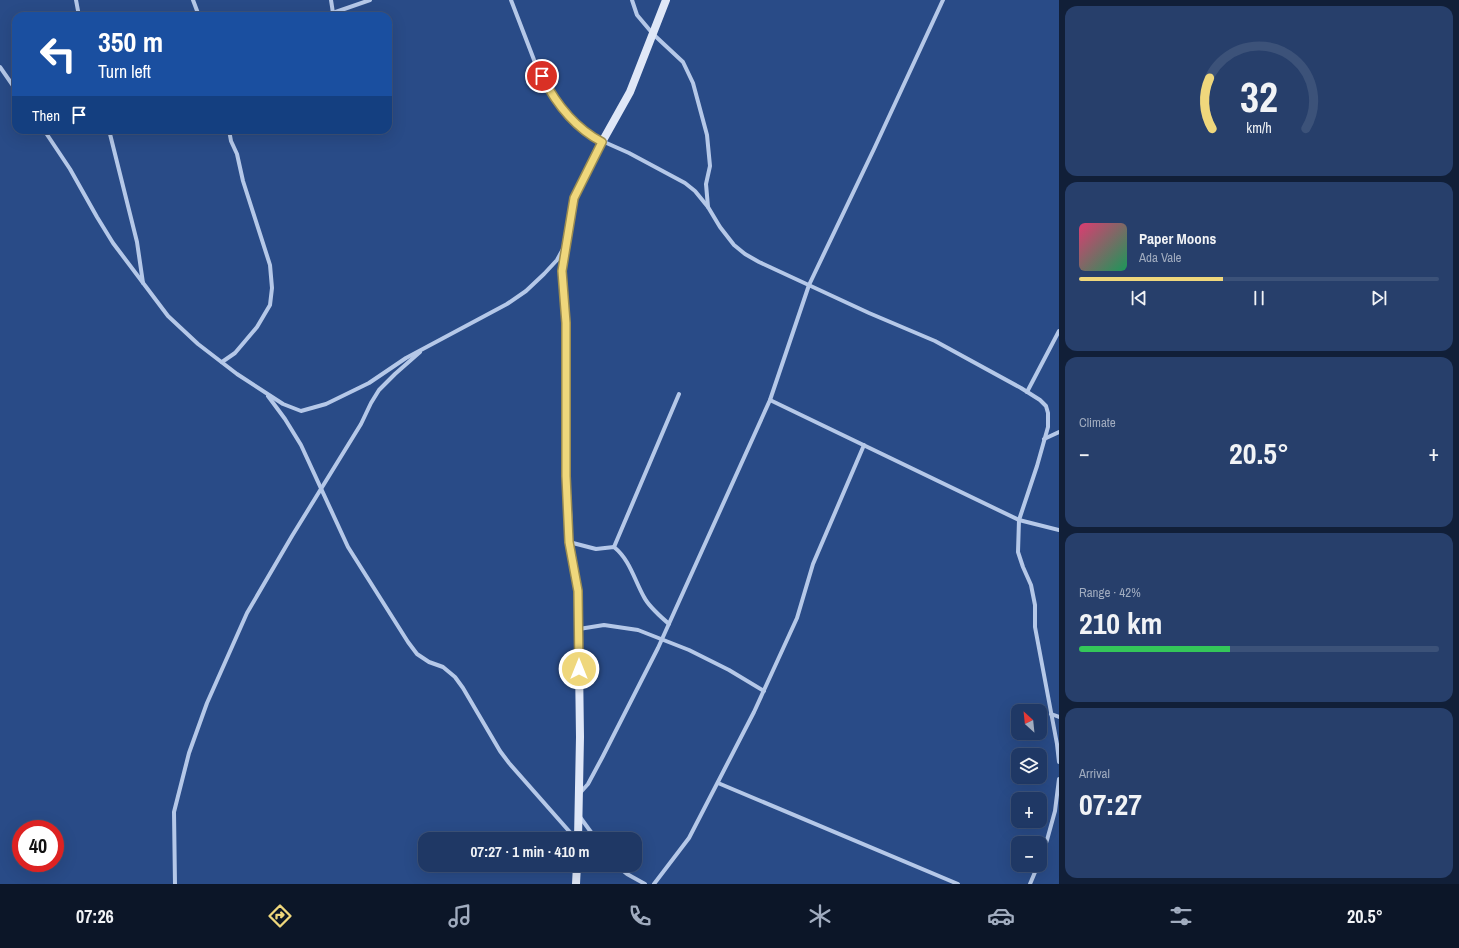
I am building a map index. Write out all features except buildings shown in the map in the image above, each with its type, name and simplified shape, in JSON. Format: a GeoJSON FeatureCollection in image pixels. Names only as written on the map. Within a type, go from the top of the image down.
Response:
{"type":"FeatureCollection","features":[{"type":"Feature","properties":{"kind":"street"},"geometry":{"type":"LineString","coordinates":[[76,0],[78,12]]}},
{"type":"Feature","properties":{"kind":"street"},"geometry":{"type":"LineString","coordinates":[[193,0],[198,12]]}},
{"type":"Feature","properties":{"kind":"street"},"geometry":{"type":"LineString","coordinates":[[331,0],[333,12]]}},
{"type":"Feature","properties":{"kind":"street"},"geometry":{"type":"LineString","coordinates":[[336,12],[370,0]]}},
{"type":"Feature","properties":{"kind":"street"},"geometry":{"type":"LineString","coordinates":[[511,0],[528,46],[547,86],[569,117],[583,130],[602,142],[629,153],[686,183],[695,191],[708,207],[720,227],[734,245],[745,254],[809,286],[935,341],[1027,392],[1040,400],[1046,406],[1048,413],[1048,427],[1019,520],[1018,552],[1031,585],[1035,605],[1035,627],[1059,762]]}},
{"type":"Feature","properties":{"kind":"street"},"geometry":{"type":"LineString","coordinates":[[632,0],[637,15],[653,34],[683,62],[693,83],[707,135],[710,166],[706,184],[708,207]]}},
{"type":"Feature","properties":{"kind":"street"},"geometry":{"type":"LineString","coordinates":[[577,832],[579,794],[578,591],[569,542],[566,476],[566,323],[562,271],[574,198],[602,142],[630,92],[666,0]]}},
{"type":"Feature","properties":{"kind":"street"},"geometry":{"type":"LineString","coordinates":[[579,794],[588,784],[603,756],[669,624],[770,400],[809,286],[944,0]]}},
{"type":"Feature","properties":{"kind":"street"},"geometry":{"type":"LineString","coordinates":[[0,67],[12,84]]}},
{"type":"Feature","properties":{"kind":"street"},"geometry":{"type":"LineString","coordinates":[[47,134],[70,169],[113,243],[168,316],[184,333],[237,374],[283,404],[301,411],[326,404],[369,383],[393,366],[486,316],[526,291],[557,260],[567,244]]}},
{"type":"Feature","properties":{"kind":"street"},"geometry":{"type":"LineString","coordinates":[[110,134],[137,242],[144,285]]}},
{"type":"Feature","properties":{"kind":"street"},"geometry":{"type":"LineString","coordinates":[[222,362],[235,353],[258,327],[270,305],[272,288],[270,265],[230,134]]}},
{"type":"Feature","properties":{"kind":"street"},"geometry":{"type":"LineString","coordinates":[[1027,392],[1059,331]]}},
{"type":"Feature","properties":{"kind":"street"},"geometry":{"type":"LineString","coordinates":[[175,884],[174,812],[190,753],[207,703],[247,613],[292,536],[361,424],[371,403],[380,390],[395,374],[428,346]]}},
{"type":"Feature","properties":{"kind":"street"},"geometry":{"type":"LineString","coordinates":[[265,393],[285,419],[301,444],[348,547],[408,642],[417,654],[429,662],[443,667],[455,677],[500,751],[571,832]]}},
{"type":"Feature","properties":{"kind":"street"},"geometry":{"type":"LineString","coordinates":[[614,547],[679,394]]}},
{"type":"Feature","properties":{"kind":"street"},"geometry":{"type":"LineString","coordinates":[[770,400],[1019,520],[1044,525],[1059,530]]}},
{"type":"Feature","properties":{"kind":"street"},"geometry":{"type":"LineString","coordinates":[[1044,439],[1059,432]]}},
{"type":"Feature","properties":{"kind":"street"},"geometry":{"type":"LineString","coordinates":[[654,884],[689,838],[764,691],[797,618],[813,564],[864,445]]}},
{"type":"Feature","properties":{"kind":"street"},"geometry":{"type":"LineString","coordinates":[[569,542],[596,548],[614,547],[620,552],[635,575],[644,598],[658,615],[669,624]]}},
{"type":"Feature","properties":{"kind":"street"},"geometry":{"type":"LineString","coordinates":[[578,629],[604,625],[638,630],[662,638],[689,650],[729,670],[764,691]]}},
{"type":"Feature","properties":{"kind":"street"},"geometry":{"type":"LineString","coordinates":[[1051,714],[1059,717]]}},
{"type":"Feature","properties":{"kind":"street"},"geometry":{"type":"LineString","coordinates":[[1047,840],[1055,811],[1059,779]]}},
{"type":"Feature","properties":{"kind":"street"},"geometry":{"type":"LineString","coordinates":[[718,783],[958,884]]}},
{"type":"Feature","properties":{"kind":"street"},"geometry":{"type":"LineString","coordinates":[[578,815],[591,832]]}},
{"type":"Feature","properties":{"kind":"street"},"geometry":{"type":"LineString","coordinates":[[576,884],[577,872]]}},
{"type":"Feature","properties":{"kind":"street"},"geometry":{"type":"LineString","coordinates":[[625,872],[645,884]]}},
{"type":"Feature","properties":{"kind":"street"},"geometry":{"type":"LineString","coordinates":[[1030,884],[1035,872]]}},
{"type":"Feature","properties":{"kind":"route"},"geometry":{"type":"LineString","coordinates":[[542,76],[547,86],[569,117],[583,130],[602,142],[574,198],[562,271],[566,323],[567,371],[566,476],[569,542],[578,591],[579,669]]}}]}
